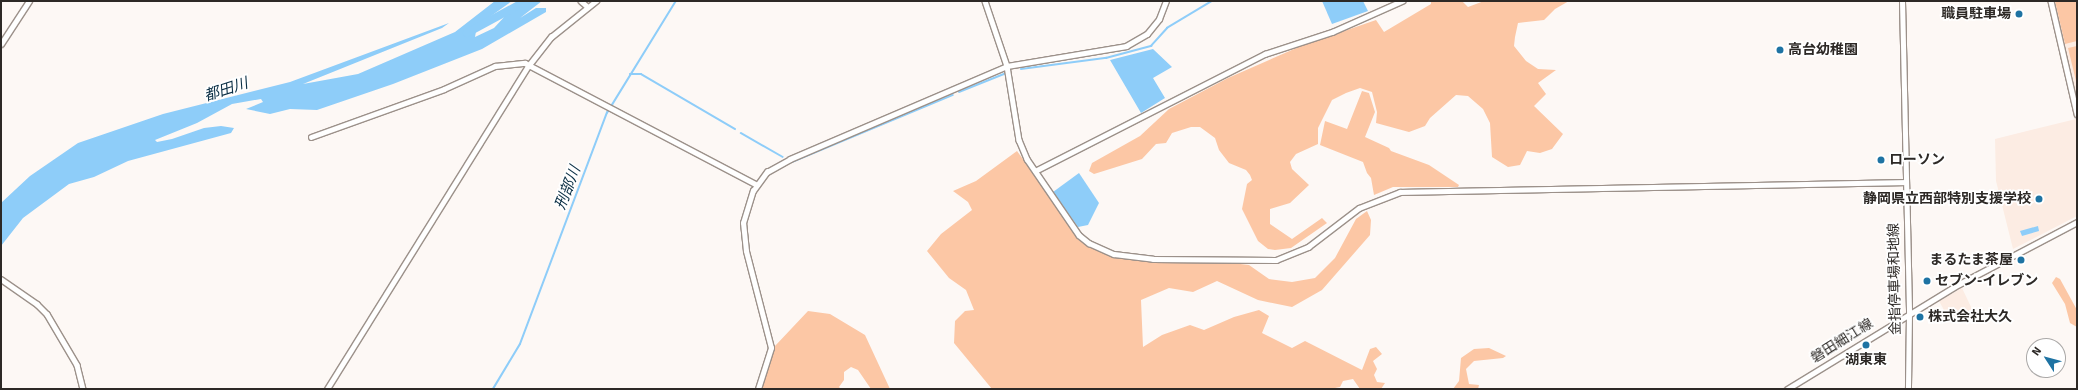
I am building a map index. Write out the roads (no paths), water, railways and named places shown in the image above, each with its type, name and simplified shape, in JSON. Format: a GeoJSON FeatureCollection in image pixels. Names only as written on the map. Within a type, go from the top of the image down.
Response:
{"type":"FeatureCollection","features":[{"type":"Feature","properties":{"kind":"main road","name":"金指停車場和地線"},"geometry":{"type":"LineString","coordinates":[[1902,1],[1909,314],[1908,389]]}},
{"type":"Feature","properties":{"kind":"main road","name":"磐田細江線"},"geometry":{"type":"LineString","coordinates":[[1787,389],[1989,267],[2077,222]]}},
{"type":"Feature","properties":{"kind":"street"},"geometry":{"type":"LineString","coordinates":[[1,44],[29,1]]}},
{"type":"Feature","properties":{"kind":"street"},"geometry":{"type":"LineString","coordinates":[[581,1],[588,7]]}},
{"type":"Feature","properties":{"kind":"street"},"geometry":{"type":"LineString","coordinates":[[327,389],[529,65],[551,37],[596,1]]}},
{"type":"Feature","properties":{"kind":"street"},"geometry":{"type":"LineString","coordinates":[[985,1],[1007,66],[1020,140],[1035,172],[1079,235],[1102,250],[1114,254],[1153,259],[1276,260],[1295,254],[1359,208],[1400,192],[1906,182]]}},
{"type":"Feature","properties":{"kind":"street"},"geometry":{"type":"LineString","coordinates":[[758,389],[771,348],[746,251],[743,223],[757,185],[767,172],[790,159],[1007,66],[1126,46],[1147,34],[1159,19],[1166,1]]}},
{"type":"Feature","properties":{"kind":"street"},"geometry":{"type":"LineString","coordinates":[[1035,172],[1265,54],[1332,32],[1402,1]]}},
{"type":"Feature","properties":{"kind":"street"},"geometry":{"type":"LineString","coordinates":[[2051,1],[2077,114]]}},
{"type":"Feature","properties":{"kind":"street"},"geometry":{"type":"LineString","coordinates":[[312,137],[444,89],[495,66],[529,65],[757,185]]}},
{"type":"Feature","properties":{"kind":"street"},"geometry":{"type":"LineString","coordinates":[[3,280],[37,304],[46,314],[77,366],[83,389]]}},
{"type":"Feature","properties":{"kind":"water"},"geometry":{"type":"Polygon","coordinates":[[[495,1],[512,1],[477,26],[475,37],[494,28],[519,1],[542,1],[520,18],[536,8],[546,8],[546,12],[482,49],[393,84],[317,110],[290,109],[270,114],[246,109],[263,102],[261,99],[232,104],[197,123],[155,140],[157,142],[172,139],[204,128],[221,126],[234,128],[231,133],[128,161],[94,177],[69,184],[23,218],[1,246],[1,203],[30,176],[78,143],[163,114],[290,82],[449,23],[442,28],[303,84],[358,74],[455,32],[495,1]]]}},
{"type":"Feature","properties":{"kind":"water"},"geometry":{"type":"Polygon","coordinates":[[[1322,1],[1363,1],[1368,11],[1332,24],[1322,1]]]}},
{"type":"Feature","properties":{"kind":"water"},"geometry":{"type":"Polygon","coordinates":[[[1153,49],[1172,67],[1153,78],[1165,98],[1141,113],[1110,60],[1153,49]]]}},
{"type":"Feature","properties":{"kind":"water"},"geometry":{"type":"Polygon","coordinates":[[[1079,173],[1099,203],[1088,225],[1078,227],[1053,192],[1079,173]]]}},
{"type":"Feature","properties":{"kind":"water"},"geometry":{"type":"Polygon","coordinates":[[[2038,226],[2039,231],[2022,236],[2020,231],[2038,226]]]}},
{"type":"Feature","properties":{"kind":"waterway","name":"都田川"},"geometry":{"type":"LineString","coordinates":[[467,33],[526,1]]}},
{"type":"Feature","properties":{"kind":"waterway","name":"刑部川"},"geometry":{"type":"LineString","coordinates":[[493,389],[520,344],[607,113],[676,1]]}},
{"type":"Feature","properties":{"kind":"waterway"},"geometry":{"type":"LineString","coordinates":[[1021,69],[1106,58],[1151,46],[1167,28],[1212,1]]}},
{"type":"Feature","properties":{"kind":"waterway"},"geometry":{"type":"LineString","coordinates":[[630,74],[641,74],[735,129]]}},
{"type":"Feature","properties":{"kind":"waterway"},"geometry":{"type":"LineString","coordinates":[[959,92],[1004,74]]}},
{"type":"Feature","properties":{"kind":"waterway"},"geometry":{"type":"LineString","coordinates":[[792,162],[953,95]]}},
{"type":"Feature","properties":{"kind":"waterway"},"geometry":{"type":"LineString","coordinates":[[741,133],[783,157]]}},
{"type":"Feature","properties":{"kind":"place","name":"職員駐車場"},"geometry":{"type":"Point","coordinates":[2019,14]}},
{"type":"Feature","properties":{"kind":"place","name":"高台幼稚園"},"geometry":{"type":"Point","coordinates":[1780,50]}},
{"type":"Feature","properties":{"kind":"place","name":"ローソン"},"geometry":{"type":"Point","coordinates":[1881,160]}},
{"type":"Feature","properties":{"kind":"place","name":"静岡県立西部特別支援学校"},"geometry":{"type":"Point","coordinates":[2039,199]}},
{"type":"Feature","properties":{"kind":"place","name":"まるたま茶屋"},"geometry":{"type":"Point","coordinates":[2021,260]}},
{"type":"Feature","properties":{"kind":"place","name":"セブン-イレブン"},"geometry":{"type":"Point","coordinates":[1927,281]}},
{"type":"Feature","properties":{"kind":"place","name":"株式会社大久"},"geometry":{"type":"Point","coordinates":[1920,317]}},
{"type":"Feature","properties":{"kind":"place","name":"湖東東"},"geometry":{"type":"Point","coordinates":[1866,345]}}]}
